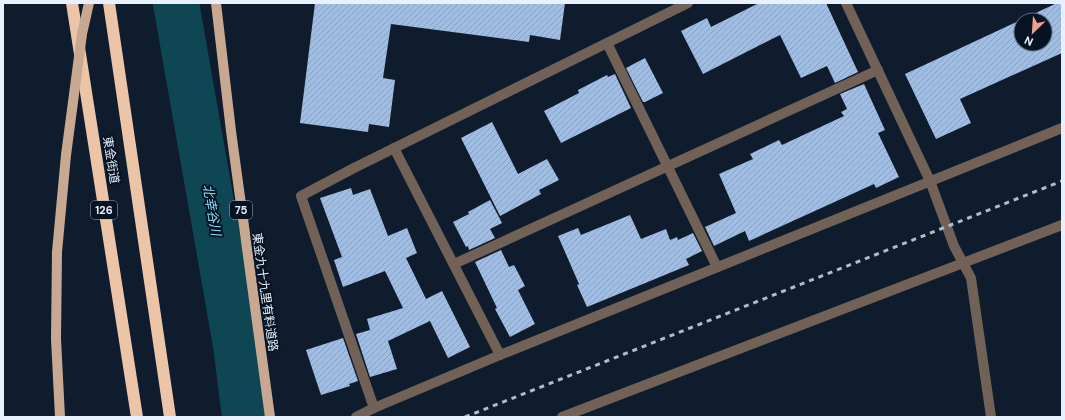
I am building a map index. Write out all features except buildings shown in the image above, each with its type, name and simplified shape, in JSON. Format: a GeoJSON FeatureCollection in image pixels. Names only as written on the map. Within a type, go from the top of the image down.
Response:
{"type":"FeatureCollection","features":[{"type":"Feature","properties":{"kind":"highway","name":"東金街道"},"geometry":{"type":"LineString","coordinates":[[72,3],[137,417]]}},
{"type":"Feature","properties":{"kind":"highway","name":"東金街道"},"geometry":{"type":"LineString","coordinates":[[108,3],[170,417]]}},
{"type":"Feature","properties":{"kind":"main road"},"geometry":{"type":"LineString","coordinates":[[60,417],[56,339],[58,252],[66,155],[82,34],[89,3]]}},
{"type":"Feature","properties":{"kind":"main road","name":"東金九十九里有料道路"},"geometry":{"type":"LineString","coordinates":[[216,3],[237,178],[270,417]]}},
{"type":"Feature","properties":{"kind":"street"},"geometry":{"type":"LineString","coordinates":[[374,408],[301,196],[394,148],[688,3]]}},
{"type":"Feature","properties":{"kind":"street"},"geometry":{"type":"LineString","coordinates":[[846,3],[930,181],[954,246],[971,278],[991,417]]}},
{"type":"Feature","properties":{"kind":"street"},"geometry":{"type":"LineString","coordinates":[[607,43],[717,267]]}},
{"type":"Feature","properties":{"kind":"street"},"geometry":{"type":"LineString","coordinates":[[454,264],[878,70]]}},
{"type":"Feature","properties":{"kind":"street"},"geometry":{"type":"LineString","coordinates":[[356,417],[500,355],[1062,128]]}},
{"type":"Feature","properties":{"kind":"street"},"geometry":{"type":"LineString","coordinates":[[394,148],[500,355]]}},
{"type":"Feature","properties":{"kind":"street"},"geometry":{"type":"LineString","coordinates":[[562,417],[1062,225]]}},
{"type":"Feature","properties":{"kind":"waterway","name":"北幸谷川"},"geometry":{"type":"LineString","coordinates":[[176,3],[236,345],[245,417]]}},
{"type":"Feature","properties":{"kind":"railway"},"geometry":{"type":"LineString","coordinates":[[465,417],[1062,181]]}}]}
